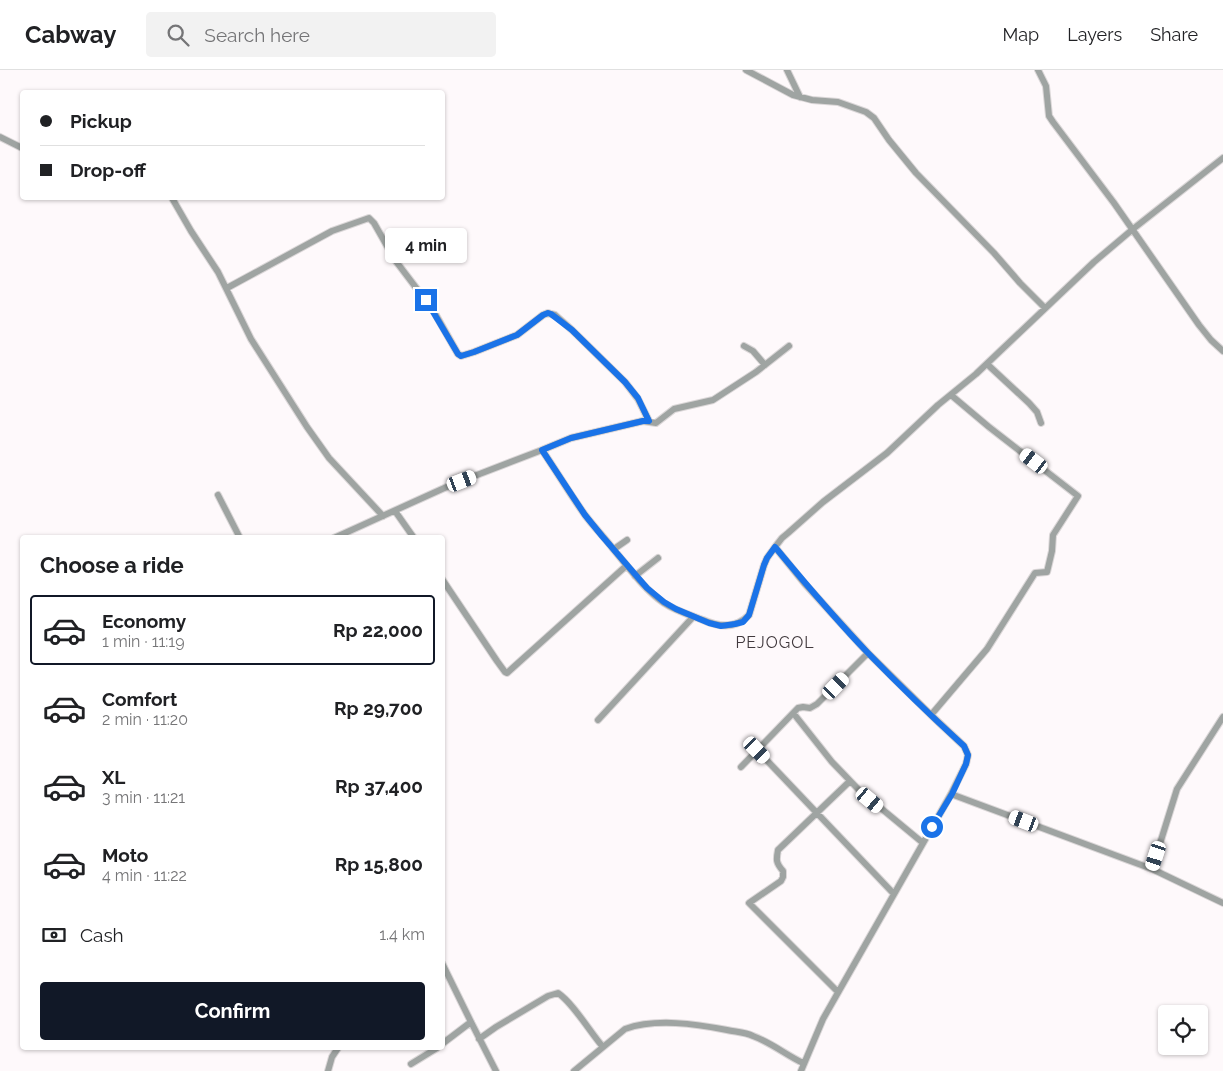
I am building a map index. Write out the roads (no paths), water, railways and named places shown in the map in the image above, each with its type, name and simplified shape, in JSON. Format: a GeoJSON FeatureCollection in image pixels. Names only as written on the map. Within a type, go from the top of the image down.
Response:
{"type":"FeatureCollection","features":[{"type":"Feature","properties":{"kind":"street"},"geometry":{"type":"LineString","coordinates":[[746,70],[793,95],[812,100],[838,102],[866,112],[874,118],[916,173],[1045,308]]}},
{"type":"Feature","properties":{"kind":"street"},"geometry":{"type":"LineString","coordinates":[[787,70],[800,97]]}},
{"type":"Feature","properties":{"kind":"street"},"geometry":{"type":"LineString","coordinates":[[1038,70],[1046,86],[1050,116],[1053,122],[1133,229],[1199,325],[1223,351]]}},
{"type":"Feature","properties":{"kind":"street"},"geometry":{"type":"LineString","coordinates":[[0,137],[20,147]]}},
{"type":"Feature","properties":{"kind":"street"},"geometry":{"type":"LineString","coordinates":[[542,450],[585,515],[626,566],[647,588],[676,609],[709,623],[721,626],[743,622],[749,615],[767,558],[788,532],[823,502],[887,453],[987,364],[1094,262],[1223,158]]}},
{"type":"Feature","properties":{"kind":"street"},"geometry":{"type":"LineString","coordinates":[[173,200],[218,272],[251,338],[312,435],[329,458],[383,516]]}},
{"type":"Feature","properties":{"kind":"street"},"geometry":{"type":"LineString","coordinates":[[227,288],[332,231],[368,218],[374,223],[395,260],[426,300],[458,354],[461,356],[474,352],[517,335],[543,315],[551,314],[572,330],[625,382],[638,398],[649,421]]}},
{"type":"Feature","properties":{"kind":"street"},"geometry":{"type":"LineString","coordinates":[[744,346],[752,351],[765,365]]}},
{"type":"Feature","properties":{"kind":"street"},"geometry":{"type":"LineString","coordinates":[[341,535],[450,485],[571,438],[643,421],[657,422],[678,408],[713,400],[765,365],[789,346]]}},
{"type":"Feature","properties":{"kind":"street"},"geometry":{"type":"LineString","coordinates":[[987,364],[1029,403],[1037,412],[1041,423]]}},
{"type":"Feature","properties":{"kind":"street"},"geometry":{"type":"LineString","coordinates":[[931,715],[987,649],[1035,572],[1047,572],[1053,535],[1078,496],[950,395]]}},
{"type":"Feature","properties":{"kind":"street"},"geometry":{"type":"LineString","coordinates":[[218,495],[238,535]]}},
{"type":"Feature","properties":{"kind":"street"},"geometry":{"type":"LineString","coordinates":[[395,511],[412,535]]}},
{"type":"Feature","properties":{"kind":"street"},"geometry":{"type":"LineString","coordinates":[[614,549],[626,540]]}},
{"type":"Feature","properties":{"kind":"street"},"geometry":{"type":"LineString","coordinates":[[775,547],[805,584],[868,653],[964,746],[968,755],[966,764],[952,794],[822,1019],[801,1071]]}},
{"type":"Feature","properties":{"kind":"street"},"geometry":{"type":"LineString","coordinates":[[635,576],[658,558]]}},
{"type":"Feature","properties":{"kind":"street"},"geometry":{"type":"LineString","coordinates":[[445,583],[507,673],[626,566]]}},
{"type":"Feature","properties":{"kind":"street"},"geometry":{"type":"LineString","coordinates":[[598,720],[693,616]]}},
{"type":"Feature","properties":{"kind":"street"},"geometry":{"type":"LineString","coordinates":[[741,767],[800,708],[810,708],[818,704],[868,653]]}},
{"type":"Feature","properties":{"kind":"street"},"geometry":{"type":"LineString","coordinates":[[794,714],[832,762],[850,781],[923,843]]}},
{"type":"Feature","properties":{"kind":"street"},"geometry":{"type":"LineString","coordinates":[[1152,870],[1177,788],[1223,717]]}},
{"type":"Feature","properties":{"kind":"street"},"geometry":{"type":"LineString","coordinates":[[757,750],[894,894]]}},
{"type":"Feature","properties":{"kind":"street"},"geometry":{"type":"LineString","coordinates":[[838,992],[749,903],[781,881],[783,871],[778,866],[778,850],[850,781]]}},
{"type":"Feature","properties":{"kind":"street"},"geometry":{"type":"LineString","coordinates":[[952,794],[1152,870],[1223,903]]}},
{"type":"Feature","properties":{"kind":"street"},"geometry":{"type":"LineString","coordinates":[[445,968],[496,1071]]}},
{"type":"Feature","properties":{"kind":"street"},"geometry":{"type":"LineString","coordinates":[[479,1039],[548,996],[558,993],[602,1047]]}},
{"type":"Feature","properties":{"kind":"street"},"geometry":{"type":"LineString","coordinates":[[445,1042],[471,1022]]}},
{"type":"Feature","properties":{"kind":"street"},"geometry":{"type":"LineString","coordinates":[[574,1071],[625,1029],[635,1025],[651,1023],[701,1024],[752,1035],[803,1063]]}},
{"type":"Feature","properties":{"kind":"street"},"geometry":{"type":"LineString","coordinates":[[328,1071],[332,1057],[337,1050]]}},
{"type":"Feature","properties":{"kind":"street"},"geometry":{"type":"LineString","coordinates":[[411,1064],[434,1050]]}},
{"type":"Feature","properties":{"kind":"district","name":"PEJOGOL"},"geometry":{"type":"Point","coordinates":[775,642]}}]}
